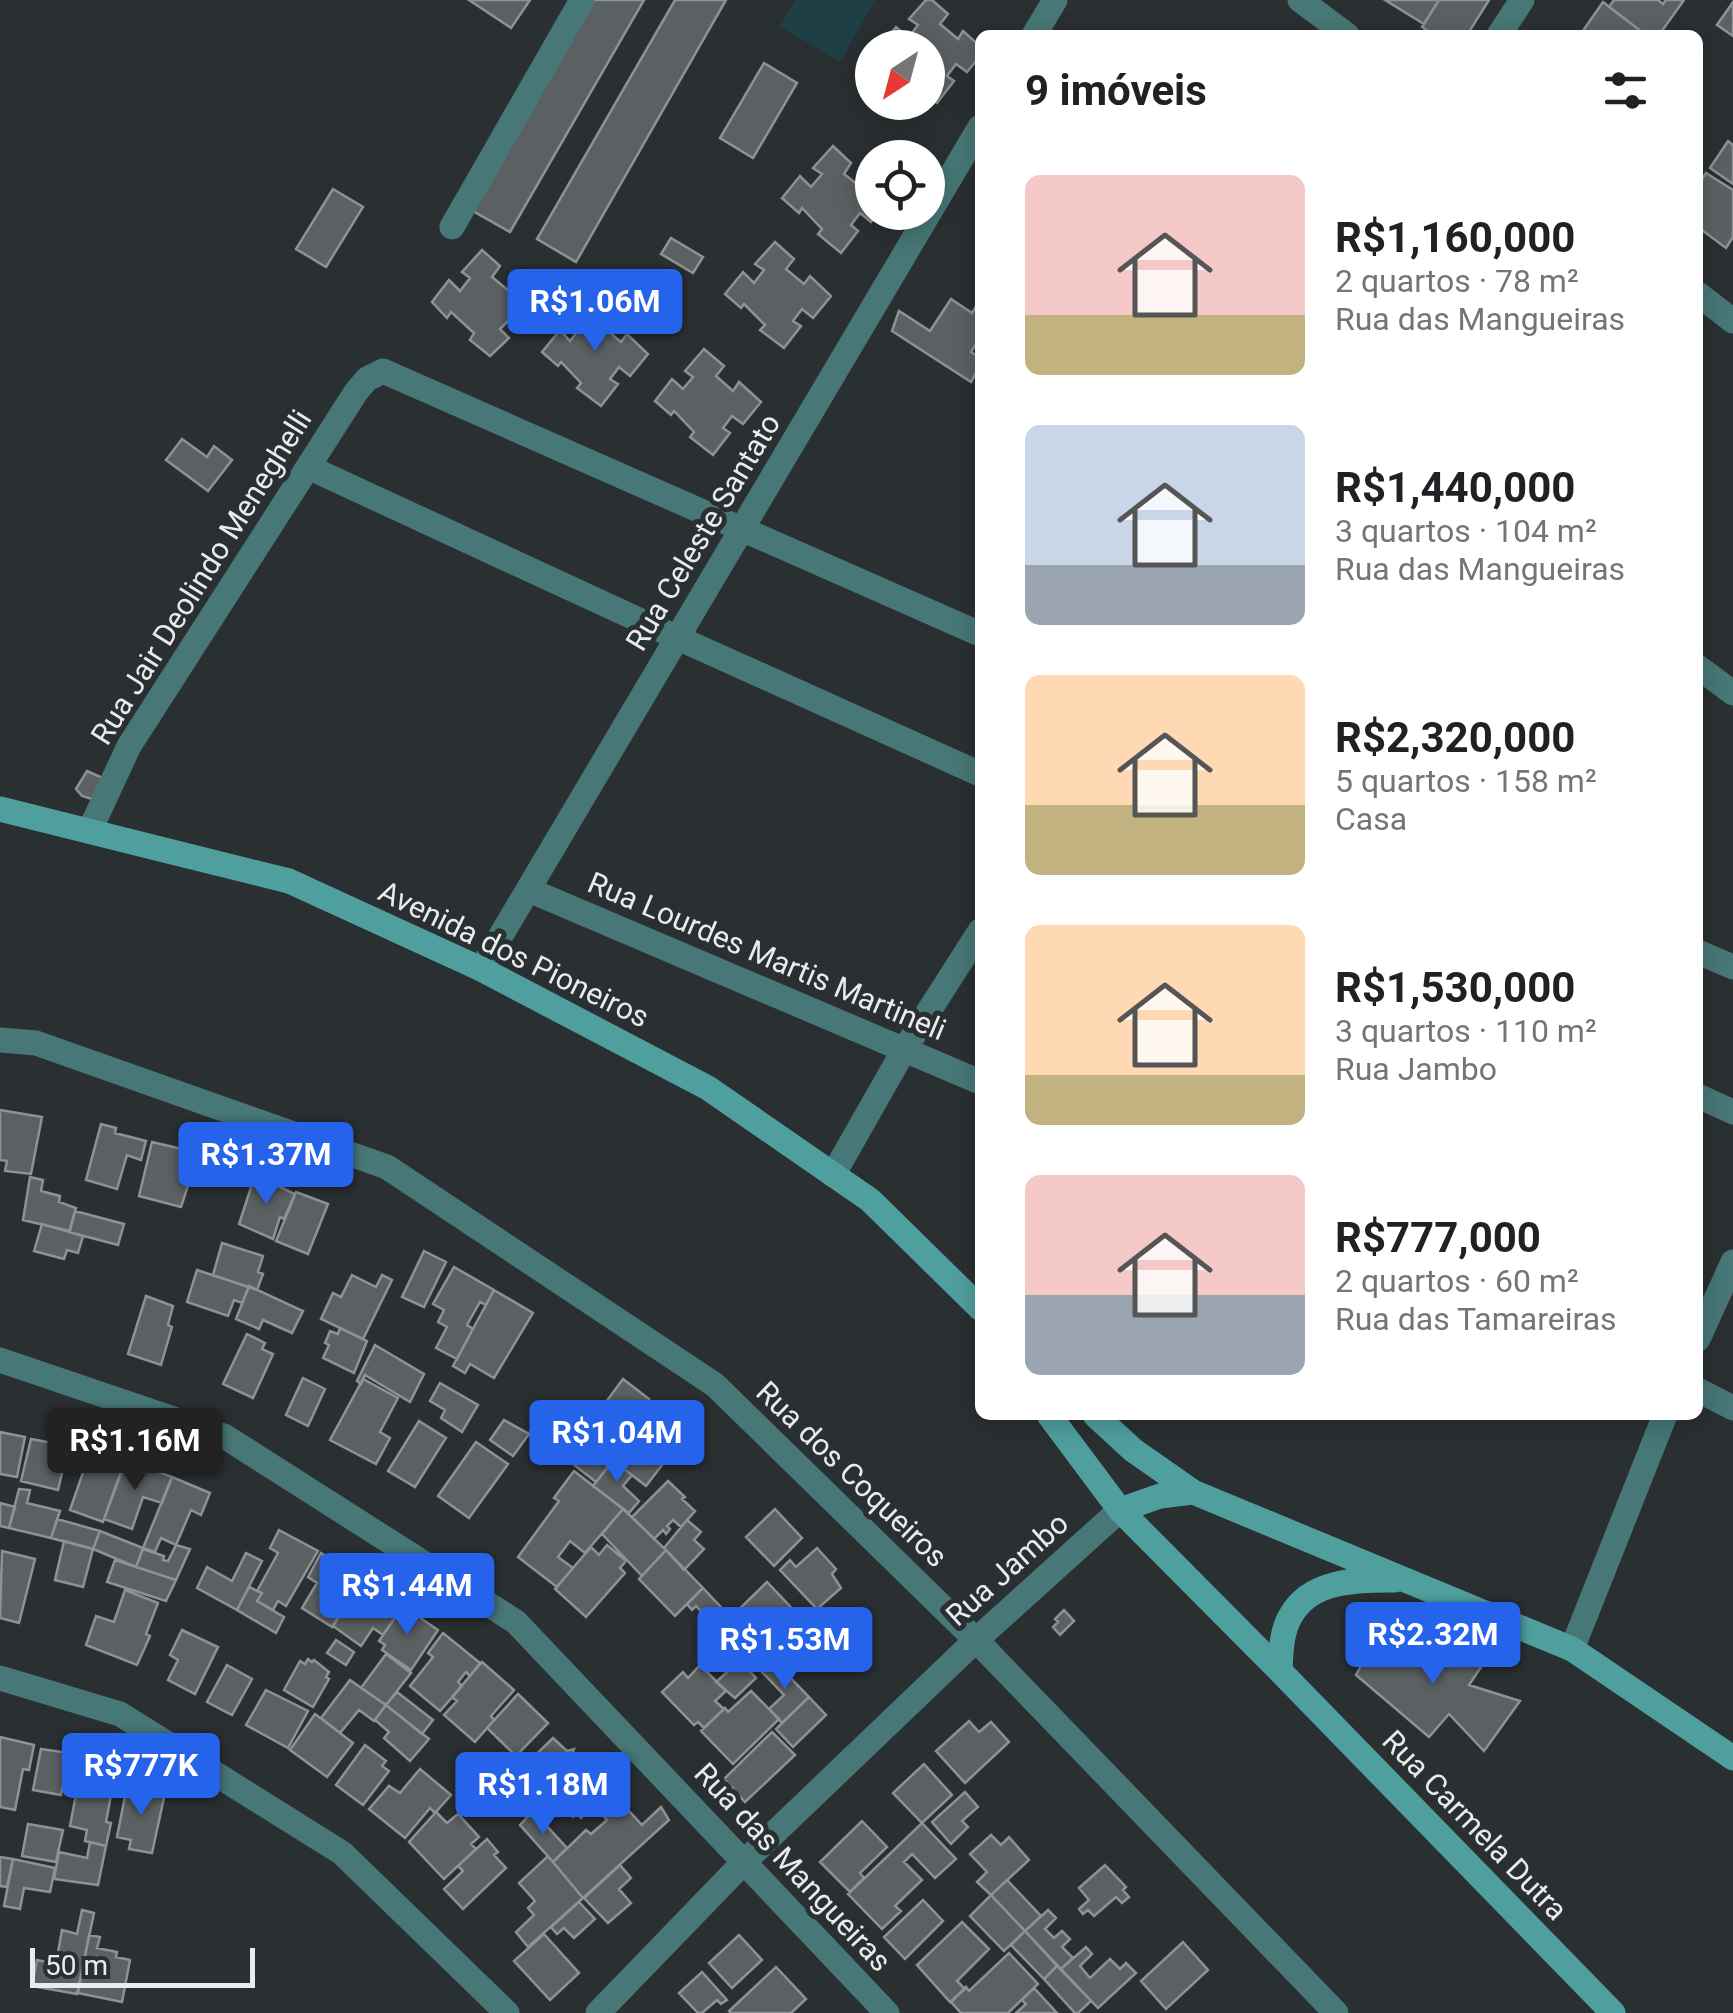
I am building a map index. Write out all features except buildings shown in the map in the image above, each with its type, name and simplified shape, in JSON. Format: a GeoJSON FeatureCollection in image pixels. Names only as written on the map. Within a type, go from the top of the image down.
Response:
{"type":"FeatureCollection","features":[{"type":"Feature","properties":{"kind":"main road","name":"Avenida dos Pioneiros"},"geometry":{"type":"LineString","coordinates":[[0,809],[290,881],[480,968],[708,1088],[870,1200],[942,1272]]}},
{"type":"Feature","properties":{"kind":"main road"},"geometry":{"type":"LineString","coordinates":[[942,1272],[975,1303]]}},
{"type":"Feature","properties":{"kind":"main road"},"geometry":{"type":"LineString","coordinates":[[942,1272],[975,1316]]}},
{"type":"Feature","properties":{"kind":"main road","name":"Rua Carmela Dutra"},"geometry":{"type":"LineString","coordinates":[[1053,1420],[1120,1510],[1613,2013]]}},
{"type":"Feature","properties":{"kind":"main road"},"geometry":{"type":"LineString","coordinates":[[1100,1420],[1133,1450],[1193,1492],[1572,1649],[1733,1758]]}},
{"type":"Feature","properties":{"kind":"main road"},"geometry":{"type":"LineString","coordinates":[[1120,1510],[1160,1496],[1193,1492]]}},
{"type":"Feature","properties":{"kind":"main road"},"geometry":{"type":"LineString","coordinates":[[1280,1671],[1285,1629],[1290,1615],[1301,1603],[1342,1582],[1410,1580]]}},
{"type":"Feature","properties":{"kind":"street"},"geometry":{"type":"LineString","coordinates":[[452,227],[582,0]]}},
{"type":"Feature","properties":{"kind":"street"},"geometry":{"type":"LineString","coordinates":[[1037,30],[1055,0]]}},
{"type":"Feature","properties":{"kind":"street"},"geometry":{"type":"LineString","coordinates":[[1300,0],[1340,30]]}},
{"type":"Feature","properties":{"kind":"street"},"geometry":{"type":"LineString","coordinates":[[1502,30],[1522,0]]}},
{"type":"Feature","properties":{"kind":"street","name":"Rua Celeste Santato"},"geometry":{"type":"LineString","coordinates":[[480,968],[975,142]]}},
{"type":"Feature","properties":{"kind":"street"},"geometry":{"type":"LineString","coordinates":[[1703,298],[1733,320]]}},
{"type":"Feature","properties":{"kind":"street","name":"Rua Jair Deolindo Meneghelli"},"geometry":{"type":"LineString","coordinates":[[90,830],[129,746],[356,392],[367,379],[383,371],[742,529]]}},
{"type":"Feature","properties":{"kind":"street"},"geometry":{"type":"LineString","coordinates":[[308,467],[975,772]]}},
{"type":"Feature","properties":{"kind":"street"},"geometry":{"type":"LineString","coordinates":[[742,529],[975,632]]}},
{"type":"Feature","properties":{"kind":"street"},"geometry":{"type":"LineString","coordinates":[[1703,671],[1733,693]]}},
{"type":"Feature","properties":{"kind":"street","name":"Rua Lourdes Martis Martineli"},"geometry":{"type":"LineString","coordinates":[[529,890],[975,1080]]}},
{"type":"Feature","properties":{"kind":"street"},"geometry":{"type":"LineString","coordinates":[[833,1175],[904,1050],[975,940]]}},
{"type":"Feature","properties":{"kind":"street"},"geometry":{"type":"LineString","coordinates":[[1703,954],[1733,967]]}},
{"type":"Feature","properties":{"kind":"street","name":"Rua dos Coqueiros"},"geometry":{"type":"LineString","coordinates":[[0,1040],[36,1043],[386,1167],[715,1385],[976,1640],[1336,2013]]}},
{"type":"Feature","properties":{"kind":"street"},"geometry":{"type":"LineString","coordinates":[[1703,1098],[1733,1112]]}},
{"type":"Feature","properties":{"kind":"street"},"geometry":{"type":"LineString","coordinates":[[1703,1328],[1733,1262]]}},
{"type":"Feature","properties":{"kind":"street","name":"Rua das Mangueiras"},"geometry":{"type":"LineString","coordinates":[[0,1360],[224,1436],[516,1622],[887,2013]]}},
{"type":"Feature","properties":{"kind":"street"},"geometry":{"type":"LineString","coordinates":[[1703,1393],[1733,1408]]}},
{"type":"Feature","properties":{"kind":"street"},"geometry":{"type":"LineString","coordinates":[[1572,1649],[1663,1420]]}},
{"type":"Feature","properties":{"kind":"street","name":"Rua Jambo"},"geometry":{"type":"LineString","coordinates":[[598,2013],[744,1862],[976,1640],[1120,1510]]}},
{"type":"Feature","properties":{"kind":"street"},"geometry":{"type":"LineString","coordinates":[[0,1678],[120,1714],[342,1854],[507,2013]]}},
{"type":"Feature","properties":{"kind":"shaded area"},"geometry":{"type":"Polygon","coordinates":[[[795,0],[875,0],[840,62],[780,26],[795,0]]]}}]}
